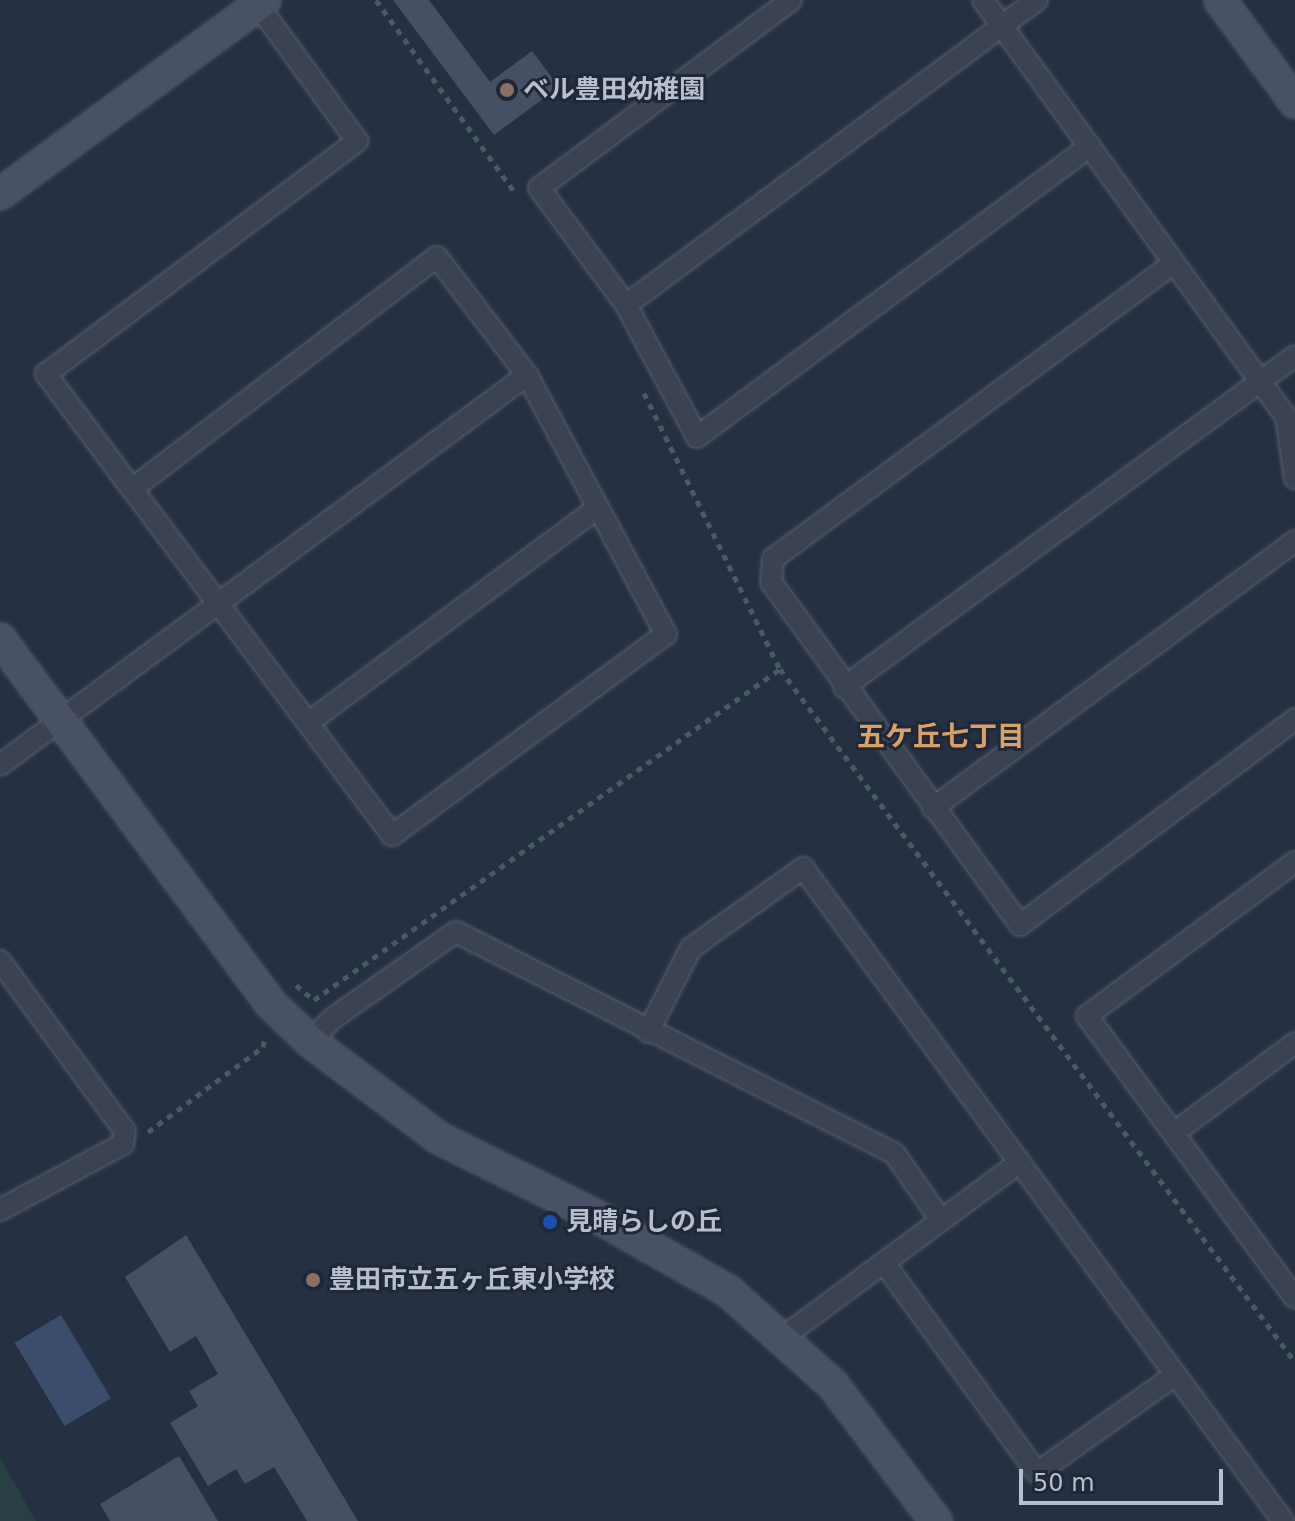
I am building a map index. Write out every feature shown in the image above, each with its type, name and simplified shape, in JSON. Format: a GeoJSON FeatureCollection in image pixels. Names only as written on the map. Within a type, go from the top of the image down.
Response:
{"type":"FeatureCollection","features":[{"type":"Feature","properties":{"kind":"street"},"geometry":{"type":"LineString","coordinates":[[791,0],[539,188],[626,305],[697,437],[1090,146]]}},
{"type":"Feature","properties":{"kind":"street"},"geometry":{"type":"LineString","coordinates":[[983,0],[1286,417],[1295,478]]}},
{"type":"Feature","properties":{"kind":"street"},"geometry":{"type":"LineString","coordinates":[[626,305],[1037,0]]}},
{"type":"Feature","properties":{"kind":"street"},"geometry":{"type":"LineString","coordinates":[[1220,0],[1295,102]]}},
{"type":"Feature","properties":{"kind":"street"},"geometry":{"type":"LineString","coordinates":[[0,194],[259,2],[357,141],[46,374],[132,489],[219,604],[392,835],[666,634],[527,375],[437,257],[132,489]]}},
{"type":"Feature","properties":{"kind":"street"},"geometry":{"type":"LineString","coordinates":[[1174,263],[773,559],[771,582],[844,687],[1020,925],[1295,719]]}},
{"type":"Feature","properties":{"kind":"street"},"geometry":{"type":"LineString","coordinates":[[844,687],[1295,356]]}},
{"type":"Feature","properties":{"kind":"street"},"geometry":{"type":"LineString","coordinates":[[0,765],[527,375]]}},
{"type":"Feature","properties":{"kind":"street"},"geometry":{"type":"LineString","coordinates":[[308,723],[598,508]]}},
{"type":"Feature","properties":{"kind":"street"},"geometry":{"type":"LineString","coordinates":[[933,808],[1295,541]]}},
{"type":"Feature","properties":{"kind":"street"},"geometry":{"type":"LineString","coordinates":[[0,639],[270,1003],[311,1042],[439,1138],[596,1216],[728,1291],[833,1385],[936,1521]]}},
{"type":"Feature","properties":{"kind":"street"},"geometry":{"type":"LineString","coordinates":[[1295,862],[1087,1016],[1295,1298]]}},
{"type":"Feature","properties":{"kind":"street"},"geometry":{"type":"LineString","coordinates":[[648,1032],[691,948],[803,868],[1283,1521]]}},
{"type":"Feature","properties":{"kind":"street"},"geometry":{"type":"LineString","coordinates":[[311,1042],[332,1019],[456,932],[648,1032],[894,1153],[941,1220]]}},
{"type":"Feature","properties":{"kind":"street"},"geometry":{"type":"LineString","coordinates":[[0,961],[125,1131],[123,1144],[0,1210]]}},
{"type":"Feature","properties":{"kind":"street"},"geometry":{"type":"LineString","coordinates":[[1174,1133],[1295,1043]]}},
{"type":"Feature","properties":{"kind":"street"},"geometry":{"type":"LineString","coordinates":[[782,1338],[1020,1162]]}},
{"type":"Feature","properties":{"kind":"street"},"geometry":{"type":"LineString","coordinates":[[884,1263],[1037,1473],[1174,1376]]}},
{"type":"Feature","properties":{"kind":"path"},"geometry":{"type":"LineString","coordinates":[[376,0],[525,207]]}},
{"type":"Feature","properties":{"kind":"path"},"geometry":{"type":"LineString","coordinates":[[636,378],[780,669],[1295,1362]]}},
{"type":"Feature","properties":{"kind":"path"},"geometry":{"type":"LineString","coordinates":[[125,1131],[149,1132],[263,1047],[270,1003],[296,985],[314,1000],[780,669]]}},
{"type":"Feature","properties":{"kind":"green space"},"geometry":{"type":"Polygon","coordinates":[[[0,1458],[36,1521],[0,1521],[0,1458]]]}},
{"type":"Feature","properties":{"kind":"water"},"geometry":{"type":"Polygon","coordinates":[[[61,1315],[111,1398],[65,1426],[15,1343],[61,1315]]]}},
{"type":"Feature","properties":{"kind":"building"},"geometry":{"type":"Polygon","coordinates":[[[393,0],[429,0],[490,82],[532,51],[559,87],[494,135],[393,0]]]}},
{"type":"Feature","properties":{"kind":"building"},"geometry":{"type":"Polygon","coordinates":[[[186,1235],[358,1521],[307,1521],[274,1467],[245,1484],[236,1469],[208,1486],[170,1423],[198,1406],[189,1391],[218,1374],[196,1336],[170,1352],[125,1277],[186,1235]]]}},
{"type":"Feature","properties":{"kind":"building"},"geometry":{"type":"Polygon","coordinates":[[[179,1456],[218,1521],[110,1521],[100,1504],[179,1456]]]}},
{"type":"Feature","properties":{"kind":"place","name":"ベル豊田幼稚園"},"geometry":{"type":"Point","coordinates":[507,90]}},
{"type":"Feature","properties":{"kind":"place","name":"見晴らしの丘"},"geometry":{"type":"Point","coordinates":[550,1222]}},
{"type":"Feature","properties":{"kind":"place","name":"豊田市立五ヶ丘東小学校"},"geometry":{"type":"Point","coordinates":[313,1280]}},
{"type":"Feature","properties":{"kind":"district","name":"五ケ丘七丁目"},"geometry":{"type":"Point","coordinates":[941,737]}}]}
